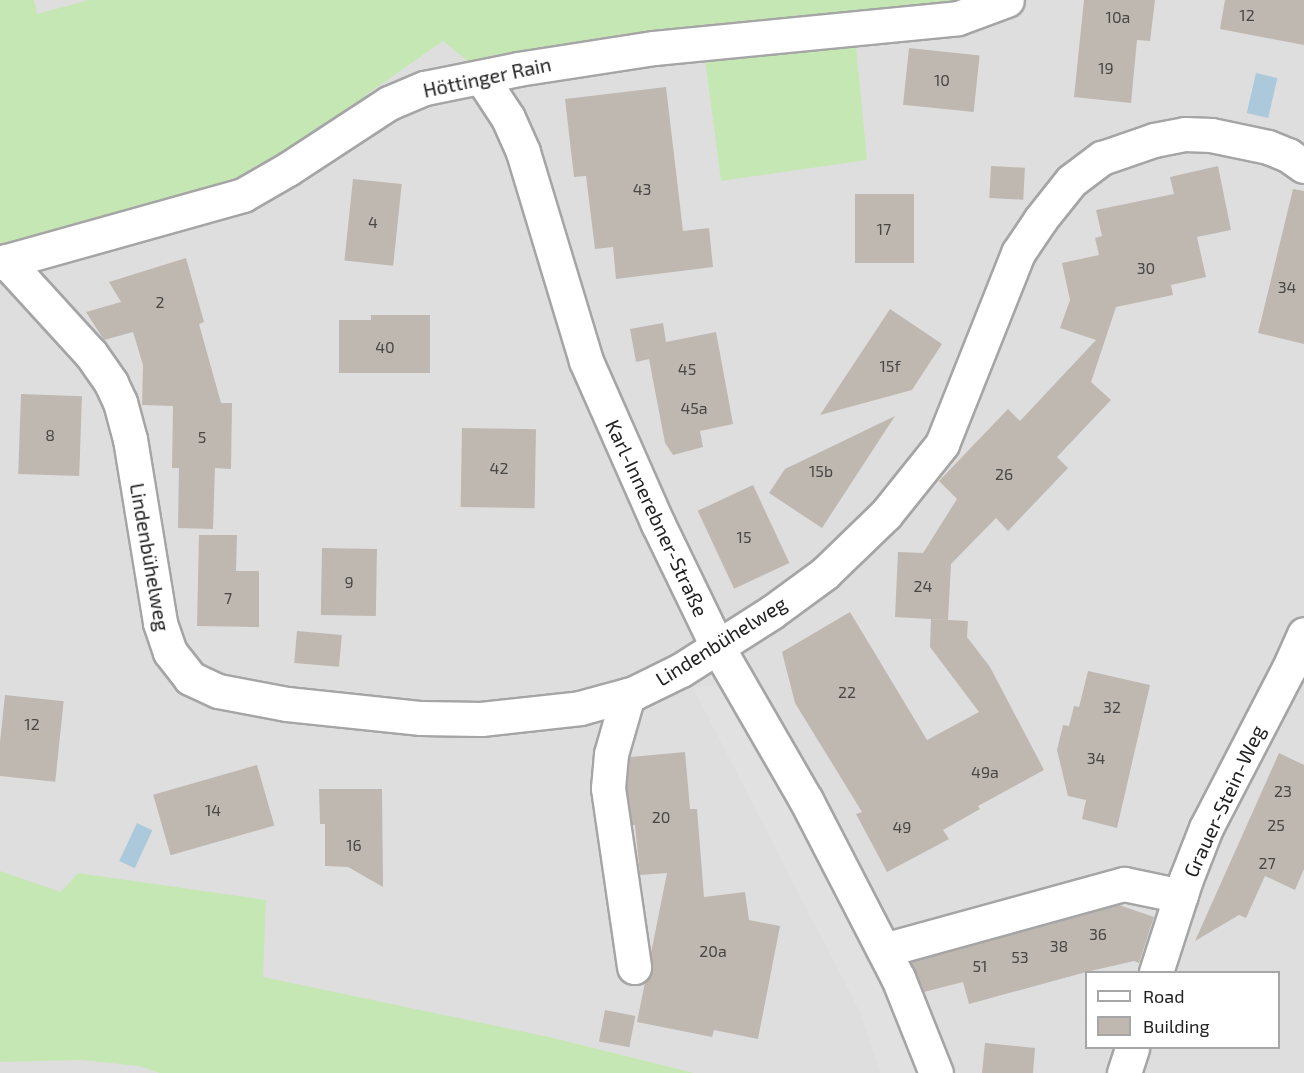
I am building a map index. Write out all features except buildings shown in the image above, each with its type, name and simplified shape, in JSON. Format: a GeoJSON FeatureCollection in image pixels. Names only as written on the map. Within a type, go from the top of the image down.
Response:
{"type":"FeatureCollection","features":[{"type":"Feature","properties":{"kind":"street","name":"Höttinger Rain"},"geometry":{"type":"LineString","coordinates":[[3,262],[243,195],[400,97],[425,88],[518,69],[654,48],[958,18],[1007,0]]}},
{"type":"Feature","properties":{"kind":"street","name":"Karl-Innerebner-Straße"},"geometry":{"type":"LineString","coordinates":[[481,77],[500,104],[523,152],[586,361],[658,524],[717,646],[806,800],[884,950],[910,1005],[936,1073]]}},
{"type":"Feature","properties":{"kind":"street","name":"Lindenbühelweg"},"geometry":{"type":"LineString","coordinates":[[3,262],[91,354],[111,383],[120,402],[130,439],[160,623],[170,652],[190,678],[218,691],[287,704],[421,718],[491,718],[580,708],[628,695],[681,670],[825,573],[886,514],[942,444],[1018,253],[1059,195],[1085,169],[1102,158],[1129,148],[1185,134],[1236,138],[1278,151],[1304,166]]}},
{"type":"Feature","properties":{"kind":"street","name":"Grauer-Stein-Weg"},"geometry":{"type":"LineString","coordinates":[[1156,971],[1180,896],[1206,828],[1289,668],[1304,634]]}},
{"type":"Feature","properties":{"kind":"street"},"geometry":{"type":"LineString","coordinates":[[628,695],[611,754],[609,788],[634,967]]}},
{"type":"Feature","properties":{"kind":"street"},"geometry":{"type":"LineString","coordinates":[[884,950],[1124,884],[1180,896]]}},
{"type":"Feature","properties":{"kind":"street"},"geometry":{"type":"LineString","coordinates":[[1124,1073],[1131,1049]]}},
{"type":"Feature","properties":{"kind":"shaded area"},"geometry":{"type":"Polygon","coordinates":[[[0,0],[1304,0],[1304,1073],[0,1073],[0,0]]]}},
{"type":"Feature","properties":{"kind":"shaded area"},"geometry":{"type":"Polygon","coordinates":[[[721,685],[895,1004],[916,1073],[880,1073],[859,1010],[693,688],[721,685]]]}},
{"type":"Feature","properties":{"kind":"green space"},"geometry":{"type":"Polygon","coordinates":[[[0,0],[34,0],[37,14],[89,0],[962,0],[853,16],[867,160],[721,181],[702,36],[469,62],[443,41],[370,92],[349,112],[255,171],[180,197],[0,246],[0,0]]]}},
{"type":"Feature","properties":{"kind":"green space"},"geometry":{"type":"Polygon","coordinates":[[[0,871],[61,892],[78,873],[266,900],[263,977],[549,1037],[694,1073],[160,1073],[139,1066],[81,1060],[0,1062],[0,871]]]}},
{"type":"Feature","properties":{"kind":"water"},"geometry":{"type":"Polygon","coordinates":[[[1256,73],[1277,78],[1268,118],[1247,113],[1256,73]]]}},
{"type":"Feature","properties":{"kind":"water"},"geometry":{"type":"Polygon","coordinates":[[[137,823],[152,830],[135,868],[119,861],[137,823]]]}}]}
